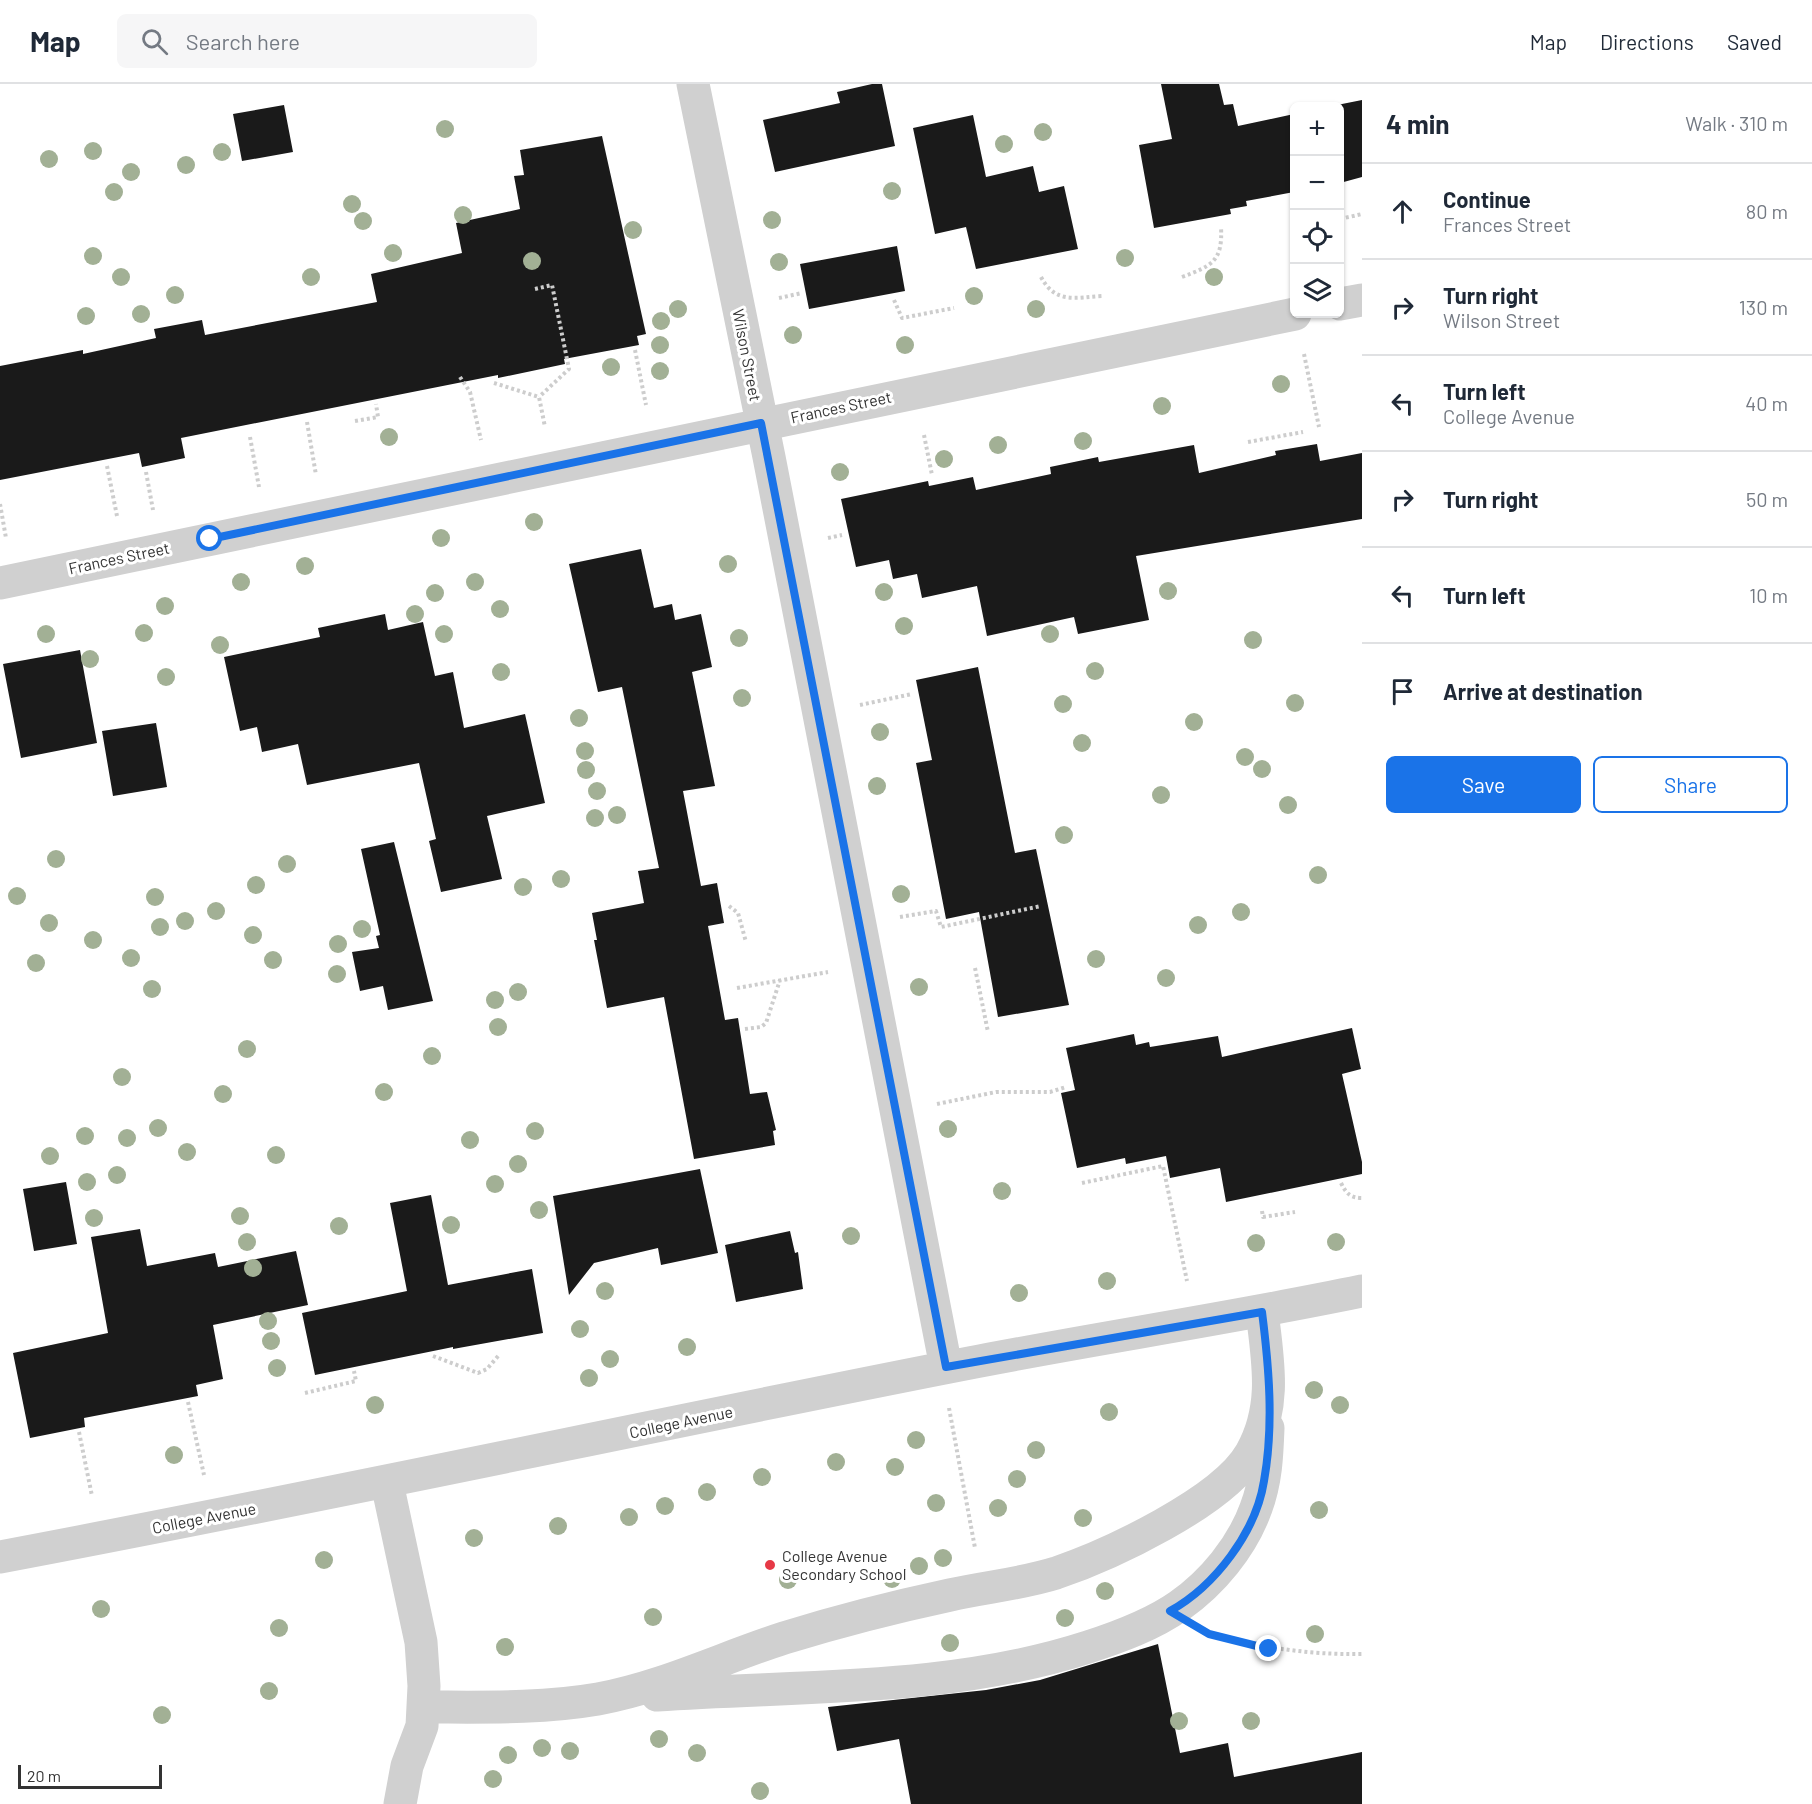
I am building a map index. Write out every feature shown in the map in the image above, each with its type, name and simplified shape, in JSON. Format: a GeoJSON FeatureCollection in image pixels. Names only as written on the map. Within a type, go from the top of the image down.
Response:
{"type":"FeatureCollection","features":[{"type":"Feature","properties":{"kind":"street","name":"Wilson Street"},"geometry":{"type":"LineString","coordinates":[[693,84],[946,1367]]}},
{"type":"Feature","properties":{"kind":"street"},"geometry":{"type":"LineString","coordinates":[[1344,303],[1362,300]]}},
{"type":"Feature","properties":{"kind":"street","name":"Frances Street"},"geometry":{"type":"LineString","coordinates":[[0,583],[1290,315]]}},
{"type":"Feature","properties":{"kind":"street","name":"College Avenue"},"geometry":{"type":"LineString","coordinates":[[0,1557],[387,1483],[946,1367],[1262,1312],[1362,1291]]}},
{"type":"Feature","properties":{"kind":"street"},"geometry":{"type":"LineString","coordinates":[[423,1707],[518,1707],[598,1698],[844,1686],[998,1670],[1057,1657],[1144,1626],[1170,1611],[1209,1582],[1243,1535],[1256,1509],[1264,1482],[1268,1412],[1269,1372],[1262,1312]]}},
{"type":"Feature","properties":{"kind":"street"},"geometry":{"type":"LineString","coordinates":[[598,1698],[647,1688],[772,1642],[822,1627],[1058,1572],[1157,1527],[1196,1506],[1228,1481],[1251,1454],[1268,1412]]}},
{"type":"Feature","properties":{"kind":"street"},"geometry":{"type":"LineString","coordinates":[[387,1483],[421,1642],[422,1726],[407,1766],[400,1804]]}},
{"type":"Feature","properties":{"kind":"path"},"geometry":{"type":"LineString","coordinates":[[1344,218],[1362,214]]}},
{"type":"Feature","properties":{"kind":"path"},"geometry":{"type":"LineString","coordinates":[[1182,277],[1207,268],[1218,257],[1222,243],[1221,227]]}},
{"type":"Feature","properties":{"kind":"path"},"geometry":{"type":"LineString","coordinates":[[1041,277],[1049,292],[1062,297],[1104,296]]}},
{"type":"Feature","properties":{"kind":"path"},"geometry":{"type":"LineString","coordinates":[[535,289],[552,285],[569,369],[539,398]]}},
{"type":"Feature","properties":{"kind":"path"},"geometry":{"type":"LineString","coordinates":[[775,299],[802,292]]}},
{"type":"Feature","properties":{"kind":"path"},"geometry":{"type":"LineString","coordinates":[[894,300],[902,318],[954,308]]}},
{"type":"Feature","properties":{"kind":"path"},"geometry":{"type":"LineString","coordinates":[[1302,349],[1319,427]]}},
{"type":"Feature","properties":{"kind":"path"},"geometry":{"type":"LineString","coordinates":[[635,350],[647,413]]}},
{"type":"Feature","properties":{"kind":"path"},"geometry":{"type":"LineString","coordinates":[[460,377],[470,392],[482,446]]}},
{"type":"Feature","properties":{"kind":"path"},"geometry":{"type":"LineString","coordinates":[[494,383],[539,398]]}},
{"type":"Feature","properties":{"kind":"path"},"geometry":{"type":"LineString","coordinates":[[539,398],[546,434]]}},
{"type":"Feature","properties":{"kind":"path"},"geometry":{"type":"LineString","coordinates":[[355,421],[378,417],[376,404]]}},
{"type":"Feature","properties":{"kind":"path"},"geometry":{"type":"LineString","coordinates":[[307,422],[316,480]]}},
{"type":"Feature","properties":{"kind":"path"},"geometry":{"type":"LineString","coordinates":[[1248,442],[1303,432]]}},
{"type":"Feature","properties":{"kind":"path"},"geometry":{"type":"LineString","coordinates":[[923,433],[932,475]]}},
{"type":"Feature","properties":{"kind":"path"},"geometry":{"type":"LineString","coordinates":[[250,437],[260,492]]}},
{"type":"Feature","properties":{"kind":"path"},"geometry":{"type":"LineString","coordinates":[[107,466],[118,521]]}},
{"type":"Feature","properties":{"kind":"path"},"geometry":{"type":"LineString","coordinates":[[146,472],[154,514]]}},
{"type":"Feature","properties":{"kind":"path"},"geometry":{"type":"LineString","coordinates":[[0,504],[7,543]]}},
{"type":"Feature","properties":{"kind":"path"},"geometry":{"type":"LineString","coordinates":[[855,706],[912,694]]}},
{"type":"Feature","properties":{"kind":"path"},"geometry":{"type":"LineString","coordinates":[[729,906],[738,913],[746,942]]}},
{"type":"Feature","properties":{"kind":"path"},"geometry":{"type":"LineString","coordinates":[[895,918],[936,911],[941,927],[1041,906]]}},
{"type":"Feature","properties":{"kind":"path"},"geometry":{"type":"LineString","coordinates":[[975,968],[988,1032]]}},
{"type":"Feature","properties":{"kind":"path"},"geometry":{"type":"LineString","coordinates":[[737,988],[835,971]]}},
{"type":"Feature","properties":{"kind":"path"},"geometry":{"type":"LineString","coordinates":[[745,1029],[761,1027],[766,1023],[780,980]]}},
{"type":"Feature","properties":{"kind":"path"},"geometry":{"type":"LineString","coordinates":[[931,1106],[996,1092],[1050,1092],[1066,1087]]}},
{"type":"Feature","properties":{"kind":"path"},"geometry":{"type":"LineString","coordinates":[[1082,1183],[1163,1166],[1190,1292]]}},
{"type":"Feature","properties":{"kind":"path"},"geometry":{"type":"LineString","coordinates":[[1341,1183],[1345,1192],[1355,1198],[1362,1198]]}},
{"type":"Feature","properties":{"kind":"path"},"geometry":{"type":"LineString","coordinates":[[1262,1211],[1263,1217],[1295,1212]]}},
{"type":"Feature","properties":{"kind":"path"},"geometry":{"type":"LineString","coordinates":[[433,1356],[478,1373],[487,1370],[499,1355]]}},
{"type":"Feature","properties":{"kind":"path"},"geometry":{"type":"LineString","coordinates":[[305,1393],[356,1382],[354,1371]]}},
{"type":"Feature","properties":{"kind":"path"},"geometry":{"type":"LineString","coordinates":[[188,1402],[204,1479]]}},
{"type":"Feature","properties":{"kind":"path"},"geometry":{"type":"LineString","coordinates":[[948,1405],[982,1589]]}},
{"type":"Feature","properties":{"kind":"path"},"geometry":{"type":"LineString","coordinates":[[79,1432],[93,1501]]}},
{"type":"Feature","properties":{"kind":"path"},"geometry":{"type":"LineString","coordinates":[[1170,1611],[1209,1634],[1269,1649],[1316,1654],[1362,1654]]}},
{"type":"Feature","properties":{"kind":"building"},"geometry":{"type":"Polygon","coordinates":[[[882,84],[895,146],[775,172],[763,120],[840,103],[837,92],[882,84]]]}},
{"type":"Feature","properties":{"kind":"building"},"geometry":{"type":"Polygon","coordinates":[[[1161,84],[1219,84],[1224,105],[1233,104],[1238,126],[1290,115],[1290,193],[1246,201],[1247,206],[1230,209],[1231,214],[1154,228],[1139,145],[1172,139],[1161,84]]]}},
{"type":"Feature","properties":{"kind":"building"},"geometry":{"type":"Polygon","coordinates":[[[1362,100],[1362,177],[1344,182],[1344,156],[1344,104],[1362,100]]]}},
{"type":"Feature","properties":{"kind":"building"},"geometry":{"type":"Polygon","coordinates":[[[284,105],[293,152],[242,161],[233,114],[284,105]]]}},
{"type":"Feature","properties":{"kind":"building"},"geometry":{"type":"Polygon","coordinates":[[[973,115],[986,177],[1033,166],[1039,192],[1064,186],[1078,249],[976,269],[966,227],[935,234],[913,128],[973,115]]]}},
{"type":"Feature","properties":{"kind":"building"},"geometry":{"type":"Polygon","coordinates":[[[602,136],[646,334],[637,336],[639,345],[564,359],[565,364],[498,378],[498,375],[181,438],[185,458],[142,467],[139,453],[0,480],[0,366],[83,350],[83,354],[156,338],[154,329],[202,320],[205,335],[377,302],[371,274],[462,253],[456,223],[520,209],[514,176],[524,175],[520,150],[602,136]]]}},
{"type":"Feature","properties":{"kind":"building"},"geometry":{"type":"Polygon","coordinates":[[[897,246],[905,291],[809,309],[800,264],[897,246]]]}},
{"type":"Feature","properties":{"kind":"building"},"geometry":{"type":"Polygon","coordinates":[[[1317,444],[1320,461],[1362,453],[1362,519],[1136,556],[1149,620],[1078,634],[1074,617],[987,636],[977,586],[922,598],[917,574],[893,579],[889,560],[856,567],[841,499],[928,481],[929,486],[973,477],[976,490],[1051,474],[1050,467],[1098,457],[1099,462],[1194,445],[1199,473],[1276,455],[1275,451],[1317,444]]]}},
{"type":"Feature","properties":{"kind":"building"},"geometry":{"type":"Polygon","coordinates":[[[641,549],[654,608],[672,604],[675,620],[701,614],[712,667],[692,672],[715,786],[683,791],[701,886],[717,883],[724,923],[708,926],[725,1020],[738,1018],[750,1094],[767,1092],[776,1130],[773,1131],[775,1145],[694,1159],[664,997],[607,1008],[594,940],[597,940],[592,913],[644,903],[638,871],[659,868],[622,687],[598,692],[569,564],[641,549]]]}},
{"type":"Feature","properties":{"kind":"building"},"geometry":{"type":"Polygon","coordinates":[[[385,614],[388,630],[423,622],[435,676],[453,672],[464,728],[525,714],[545,803],[487,816],[502,879],[441,892],[429,841],[436,839],[419,763],[307,785],[298,744],[262,752],[257,727],[240,731],[224,657],[320,637],[318,628],[385,614]]]}},
{"type":"Feature","properties":{"kind":"building"},"geometry":{"type":"Polygon","coordinates":[[[80,650],[97,743],[21,758],[3,664],[80,650]]]}},
{"type":"Feature","properties":{"kind":"building"},"geometry":{"type":"Polygon","coordinates":[[[978,667],[1015,853],[1036,849],[1069,1005],[998,1017],[979,912],[946,919],[916,763],[932,760],[916,680],[978,667]]]}},
{"type":"Feature","properties":{"kind":"building"},"geometry":{"type":"Polygon","coordinates":[[[156,723],[167,787],[113,796],[102,731],[156,723]]]}},
{"type":"Feature","properties":{"kind":"building"},"geometry":{"type":"Polygon","coordinates":[[[394,842],[433,1001],[388,1010],[383,986],[360,991],[352,952],[379,948],[376,936],[380,935],[361,849],[394,842]]]}},
{"type":"Feature","properties":{"kind":"building"},"geometry":{"type":"Polygon","coordinates":[[[1352,1028],[1361,1069],[1342,1074],[1362,1162],[1362,1174],[1226,1202],[1220,1168],[1170,1178],[1166,1156],[1126,1164],[1125,1158],[1077,1168],[1061,1093],[1075,1090],[1066,1048],[1134,1034],[1136,1045],[1149,1042],[1150,1047],[1218,1036],[1222,1057],[1352,1028]]]}},
{"type":"Feature","properties":{"kind":"building"},"geometry":{"type":"Polygon","coordinates":[[[700,1169],[718,1253],[661,1265],[658,1248],[594,1263],[569,1295],[553,1196],[700,1169]]]}},
{"type":"Feature","properties":{"kind":"building"},"geometry":{"type":"Polygon","coordinates":[[[66,1182],[77,1244],[34,1251],[23,1189],[66,1182]]]}},
{"type":"Feature","properties":{"kind":"building"},"geometry":{"type":"Polygon","coordinates":[[[431,1195],[448,1285],[532,1269],[543,1333],[453,1349],[453,1347],[315,1375],[302,1313],[407,1291],[390,1203],[431,1195]]]}},
{"type":"Feature","properties":{"kind":"building"},"geometry":{"type":"Polygon","coordinates":[[[140,1229],[147,1266],[215,1253],[218,1267],[296,1251],[308,1305],[213,1325],[223,1379],[196,1385],[198,1396],[84,1418],[85,1427],[30,1438],[13,1353],[108,1333],[91,1237],[140,1229]]]}},
{"type":"Feature","properties":{"kind":"building"},"geometry":{"type":"Polygon","coordinates":[[[790,1231],[795,1253],[798,1252],[803,1289],[736,1302],[725,1245],[790,1231]]]}},
{"type":"Feature","properties":{"kind":"building"},"geometry":{"type":"Polygon","coordinates":[[[1158,1644],[1180,1753],[1228,1743],[1234,1777],[1362,1752],[1362,1804],[911,1804],[899,1739],[837,1751],[828,1707],[986,1690],[1040,1680],[1158,1644]]]}},
{"type":"Feature","properties":{"kind":"place","name":"College Avenue Secondary School"},"geometry":{"type":"Point","coordinates":[770,1565]}},
{"type":"Feature","properties":{"kind":"route"},"geometry":{"type":"LineString","coordinates":[[210,539],[761,423],[946,1367],[1262,1312],[1269,1372],[1267,1459],[1264,1482],[1256,1509],[1243,1535],[1209,1582],[1170,1611],[1209,1634],[1269,1649]]}}]}
